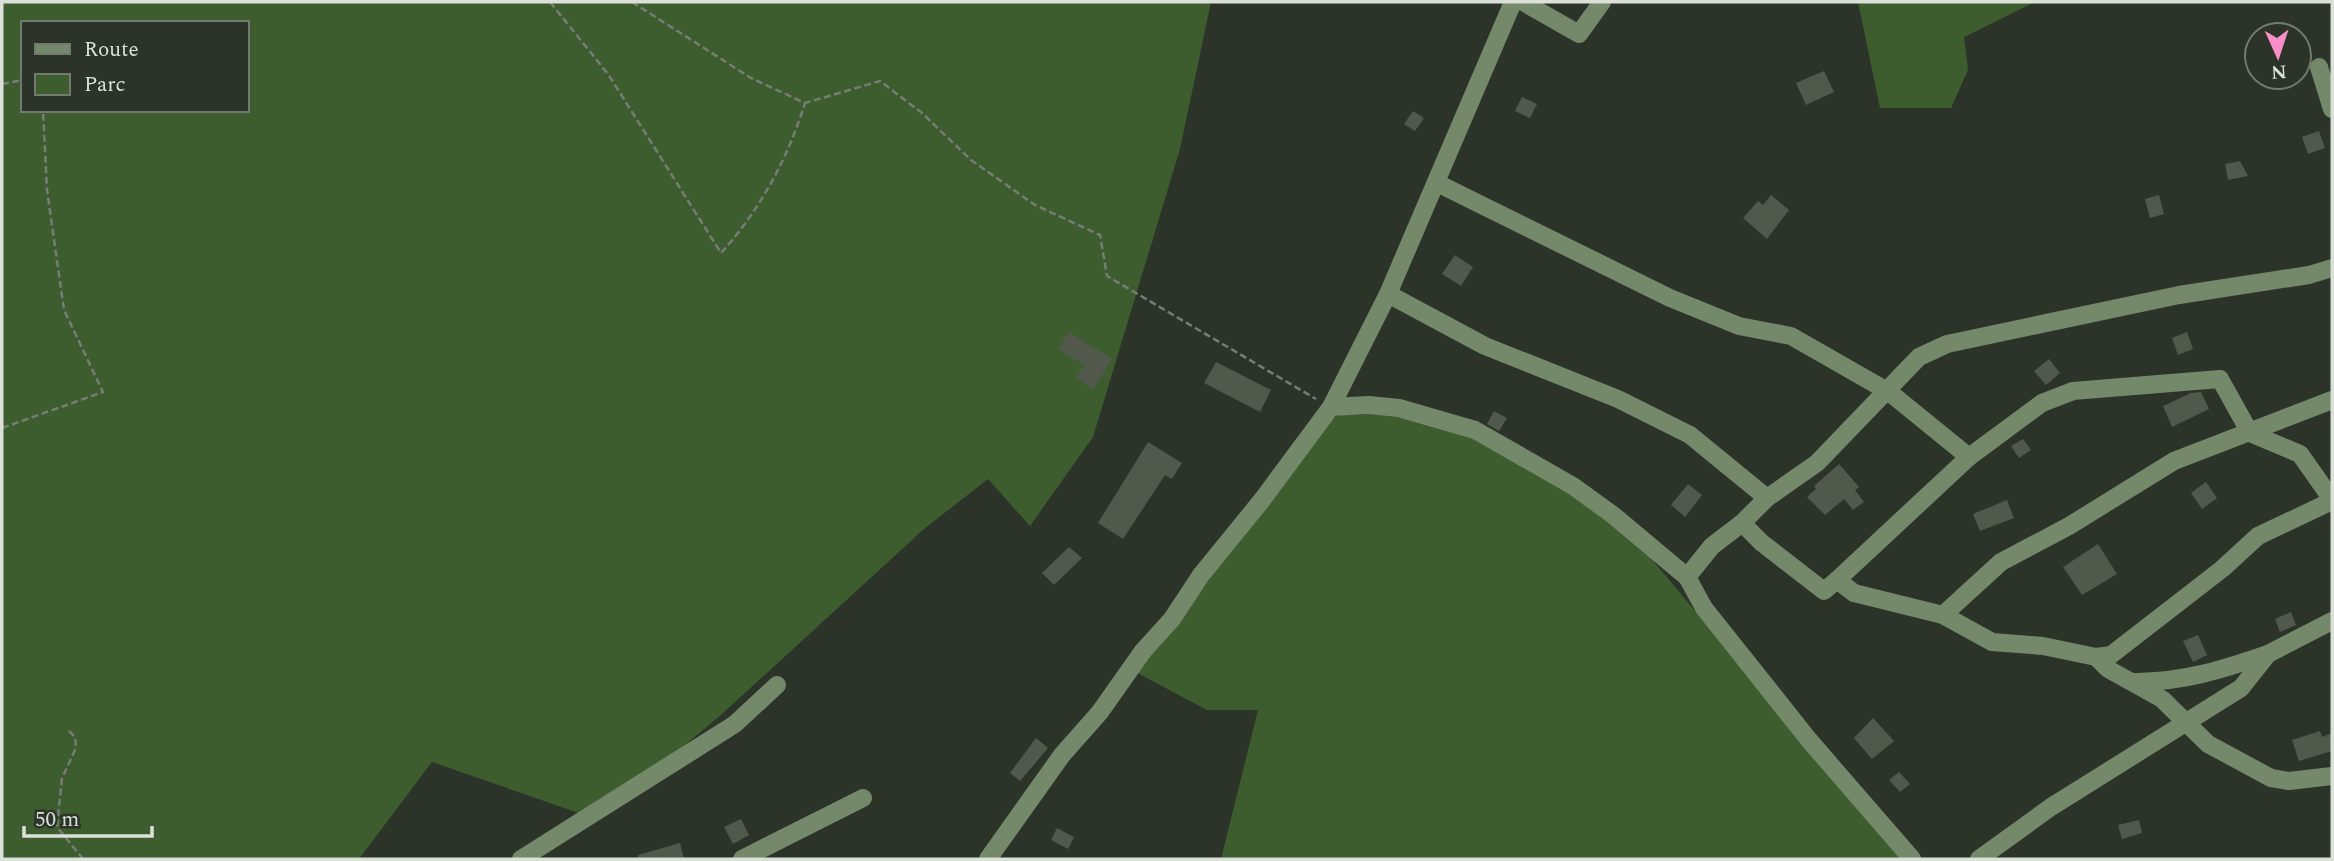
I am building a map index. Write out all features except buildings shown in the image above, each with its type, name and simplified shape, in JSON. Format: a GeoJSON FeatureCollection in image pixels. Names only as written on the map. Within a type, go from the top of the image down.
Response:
{"type":"FeatureCollection","features":[{"type":"Feature","properties":{"kind":"street"},"geometry":{"type":"LineString","coordinates":[[988,859],[1062,755],[1100,712],[1143,651],[1172,620],[1201,575],[1331,407],[1388,293],[1513,2]]}},
{"type":"Feature","properties":{"kind":"street"},"geometry":{"type":"LineString","coordinates":[[1523,2],[1579,34],[1602,2]]}},
{"type":"Feature","properties":{"kind":"street"},"geometry":{"type":"LineString","coordinates":[[2319,66],[2332,109]]}},
{"type":"Feature","properties":{"kind":"street"},"geometry":{"type":"LineString","coordinates":[[1437,183],[1670,299],[1739,326],[1791,336],[1889,391],[1969,457]]}},
{"type":"Feature","properties":{"kind":"street"},"geometry":{"type":"LineString","coordinates":[[1687,577],[1712,547],[1767,498],[1816,463],[1889,391],[1919,357],[1947,344],[2179,295],[2309,275],[2332,268]]}},
{"type":"Feature","properties":{"kind":"street"},"geometry":{"type":"LineString","coordinates":[[1388,293],[1485,346],[1618,399],[1690,435],[1767,498]]}},
{"type":"Feature","properties":{"kind":"street"},"geometry":{"type":"LineString","coordinates":[[1742,523],[1824,591],[1969,457],[2042,403],[2073,391],[2220,379],[2250,433],[2300,454],[2326,491],[2332,494]]}},
{"type":"Feature","properties":{"kind":"street"},"geometry":{"type":"LineString","coordinates":[[1943,615],[2001,562],[2069,526],[2174,461],[2222,440],[2250,433],[2332,400]]}},
{"type":"Feature","properties":{"kind":"street"},"geometry":{"type":"LineString","coordinates":[[1331,407],[1369,405],[1399,408],[1475,430],[1573,486],[1655,548],[1687,577],[1704,608],[1809,740],[1912,859]]}},
{"type":"Feature","properties":{"kind":"street"},"geometry":{"type":"LineString","coordinates":[[1837,580],[1854,593],[1943,615],[1992,642],[2043,646],[2096,657],[2111,655],[2222,569],[2258,536],[2332,501]]}},
{"type":"Feature","properties":{"kind":"street"},"geometry":{"type":"LineString","coordinates":[[2136,682],[2161,682],[2218,673],[2268,654],[2332,621]]}},
{"type":"Feature","properties":{"kind":"street"},"geometry":{"type":"LineString","coordinates":[[1979,859],[2051,807],[2241,688],[2268,654]]}},
{"type":"Feature","properties":{"kind":"street"},"geometry":{"type":"LineString","coordinates":[[2096,657],[2108,669],[2136,682],[2162,699],[2208,744],[2271,778],[2289,781],[2332,776]]}},
{"type":"Feature","properties":{"kind":"street"},"geometry":{"type":"LineString","coordinates":[[521,859],[544,852],[735,724],[777,685]]}},
{"type":"Feature","properties":{"kind":"street"},"geometry":{"type":"LineString","coordinates":[[741,859],[863,797]]}},
{"type":"Feature","properties":{"kind":"path"},"geometry":{"type":"LineString","coordinates":[[550,2],[608,74],[720,253],[744,228],[792,146],[805,103]]}},
{"type":"Feature","properties":{"kind":"path"},"geometry":{"type":"LineString","coordinates":[[632,2],[751,78],[805,103],[880,81],[922,113],[971,160],[1024,198],[1100,235],[1107,276],[1257,367],[1331,407]]}},
{"type":"Feature","properties":{"kind":"path"},"geometry":{"type":"LineString","coordinates":[[2,84],[21,80]]}},
{"type":"Feature","properties":{"kind":"path"},"geometry":{"type":"LineString","coordinates":[[2,428],[103,392],[64,310],[47,190],[43,112]]}},
{"type":"Feature","properties":{"kind":"path"},"geometry":{"type":"LineString","coordinates":[[69,731],[75,737],[76,748],[62,778],[57,827],[83,859]]}},
{"type":"Feature","properties":{"kind":"green space"},"geometry":{"type":"Polygon","coordinates":[[[2,2],[1211,2],[1180,149],[1093,437],[1030,526],[988,479],[924,529],[721,715],[596,819],[432,762],[359,859],[2,859],[2,2]]]}},
{"type":"Feature","properties":{"kind":"green space"},"geometry":{"type":"Polygon","coordinates":[[[1858,2],[2035,2],[1964,37],[1968,70],[1951,108],[1880,108],[1858,2]]]}},
{"type":"Feature","properties":{"kind":"green space"},"geometry":{"type":"Polygon","coordinates":[[[1397,414],[1472,436],[1590,506],[1650,557],[1902,859],[1221,859],[1258,710],[1207,710],[1128,668],[1311,427],[1340,415],[1397,414]]]}}]}
